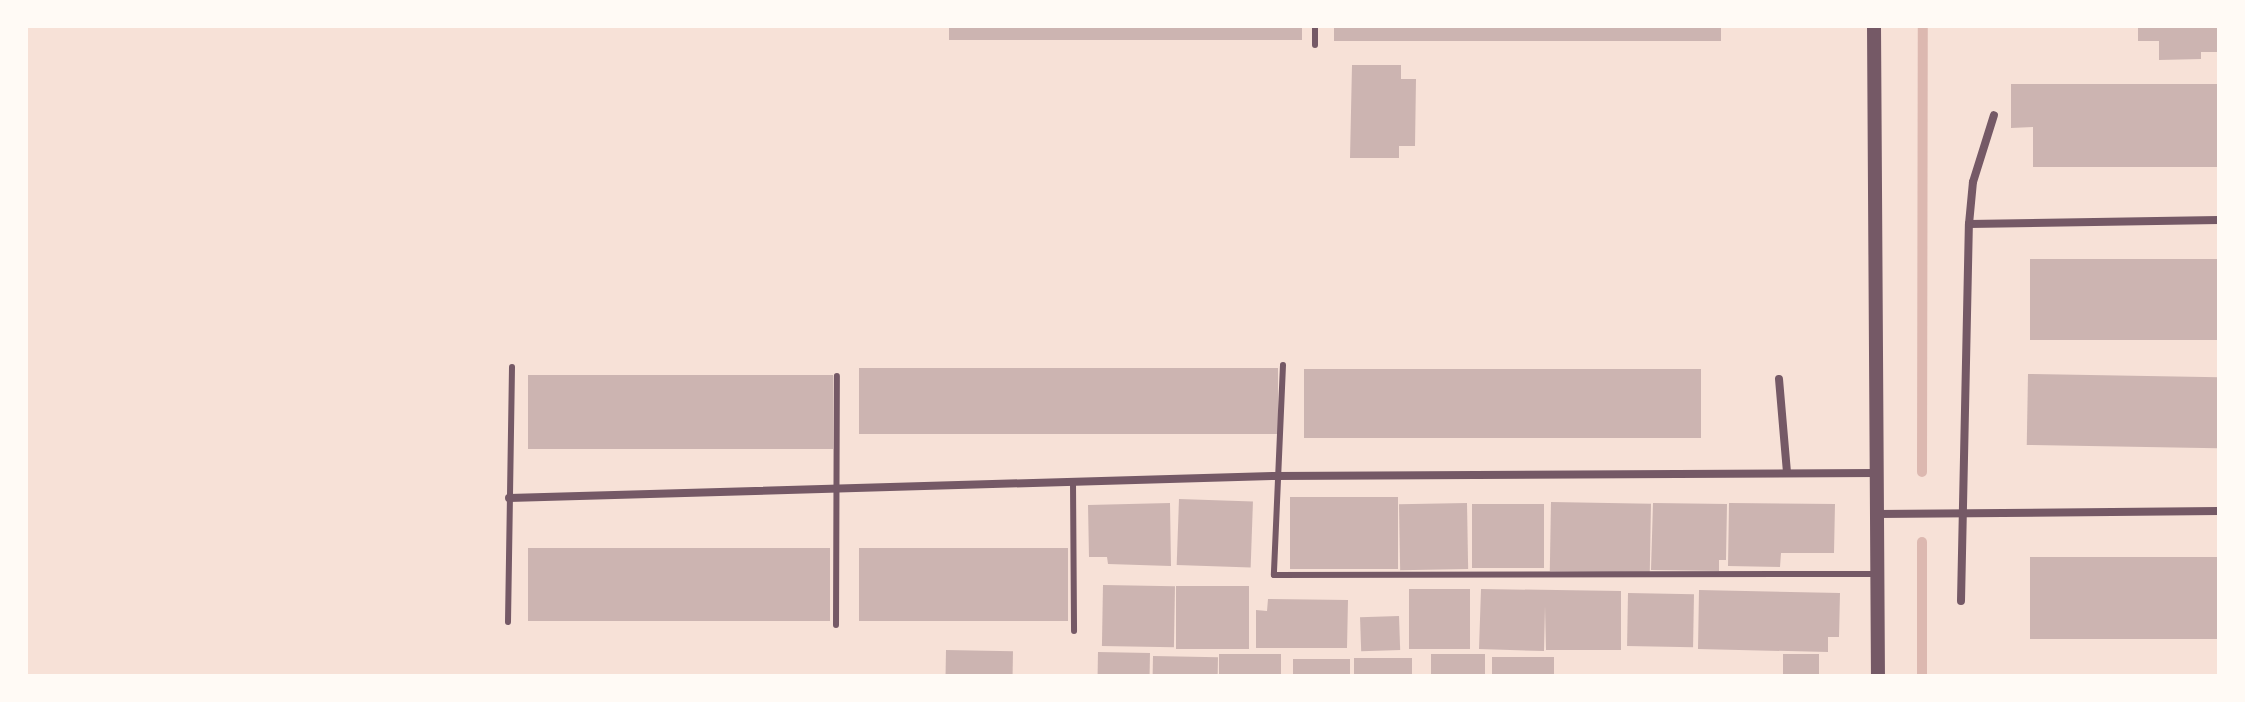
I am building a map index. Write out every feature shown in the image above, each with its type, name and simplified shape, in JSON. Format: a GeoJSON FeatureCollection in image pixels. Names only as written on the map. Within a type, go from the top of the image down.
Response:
{"type":"FeatureCollection","features":[{"type":"Feature","properties":{"kind":"street"},"geometry":{"type":"LineString","coordinates":[[1874,26],[1878,676]]}},
{"type":"Feature","properties":{"kind":"street"},"geometry":{"type":"LineString","coordinates":[[1961,601],[1969,224],[1973,182],[1994,115]]}},
{"type":"Feature","properties":{"kind":"street"},"geometry":{"type":"LineString","coordinates":[[1969,224],[2219,220]]}},
{"type":"Feature","properties":{"kind":"street"},"geometry":{"type":"LineString","coordinates":[[1779,379],[1787,473]]}},
{"type":"Feature","properties":{"kind":"street"},"geometry":{"type":"LineString","coordinates":[[509,498],[1275,476],[1876,473]]}},
{"type":"Feature","properties":{"kind":"street"},"geometry":{"type":"LineString","coordinates":[[1877,514],[1963,509],[2219,511]]}},
{"type":"Feature","properties":{"kind":"lane"},"geometry":{"type":"LineString","coordinates":[[1315,26],[1315,45]]}},
{"type":"Feature","properties":{"kind":"lane"},"geometry":{"type":"LineString","coordinates":[[1283,365],[1275,476],[1274,575],[1877,574]]}},
{"type":"Feature","properties":{"kind":"lane"},"geometry":{"type":"LineString","coordinates":[[508,622],[512,367]]}},
{"type":"Feature","properties":{"kind":"lane"},"geometry":{"type":"LineString","coordinates":[[836,625],[837,376]]}},
{"type":"Feature","properties":{"kind":"lane"},"geometry":{"type":"LineString","coordinates":[[1073,482],[1074,631]]}},
{"type":"Feature","properties":{"kind":"building"},"geometry":{"type":"Polygon","coordinates":[[[949,26],[1302,26],[1302,40],[949,40],[949,26]]]}},
{"type":"Feature","properties":{"kind":"building"},"geometry":{"type":"Polygon","coordinates":[[[1334,26],[1721,26],[1721,41],[1334,41],[1334,26]]]}},
{"type":"Feature","properties":{"kind":"building"},"geometry":{"type":"Polygon","coordinates":[[[2138,26],[2219,26],[2219,52],[2201,52],[2201,59],[2159,60],[2159,41],[2138,41],[2138,26]]]}},
{"type":"Feature","properties":{"kind":"building"},"geometry":{"type":"Polygon","coordinates":[[[1352,65],[1401,65],[1401,79],[1416,79],[1415,146],[1399,146],[1399,158],[1350,158],[1352,65]]]}},
{"type":"Feature","properties":{"kind":"building"},"geometry":{"type":"Polygon","coordinates":[[[2011,84],[2219,84],[2219,167],[2033,167],[2033,127],[2011,128],[2011,84]]]}},
{"type":"Feature","properties":{"kind":"building"},"geometry":{"type":"Polygon","coordinates":[[[2030,259],[2219,259],[2219,340],[2030,340],[2030,259]]]}},
{"type":"Feature","properties":{"kind":"building"},"geometry":{"type":"Polygon","coordinates":[[[859,368],[1278,368],[1278,434],[859,434],[859,368]]]}},
{"type":"Feature","properties":{"kind":"building"},"geometry":{"type":"Polygon","coordinates":[[[1304,369],[1701,369],[1701,438],[1304,438],[1304,369]]]}},
{"type":"Feature","properties":{"kind":"building"},"geometry":{"type":"Polygon","coordinates":[[[2028,374],[2219,377],[2218,448],[2027,445],[2028,374]]]}},
{"type":"Feature","properties":{"kind":"building"},"geometry":{"type":"Polygon","coordinates":[[[528,375],[833,375],[833,449],[528,449],[528,375]]]}},
{"type":"Feature","properties":{"kind":"building"},"geometry":{"type":"Polygon","coordinates":[[[1290,497],[1398,497],[1398,569],[1290,569],[1290,497]]]}},
{"type":"Feature","properties":{"kind":"building"},"geometry":{"type":"Polygon","coordinates":[[[1179,499],[1253,502],[1251,568],[1177,565],[1179,499]]]}},
{"type":"Feature","properties":{"kind":"building"},"geometry":{"type":"Polygon","coordinates":[[[1551,502],[1651,504],[1650,573],[1550,571],[1551,502]]]}},
{"type":"Feature","properties":{"kind":"building"},"geometry":{"type":"Polygon","coordinates":[[[1170,503],[1171,566],[1108,564],[1107,557],[1089,557],[1088,505],[1170,503]]]}},
{"type":"Feature","properties":{"kind":"building"},"geometry":{"type":"Polygon","coordinates":[[[1467,503],[1468,569],[1400,570],[1399,504],[1467,503]]]}},
{"type":"Feature","properties":{"kind":"building"},"geometry":{"type":"Polygon","coordinates":[[[1653,503],[1727,504],[1726,560],[1719,560],[1719,571],[1651,570],[1653,503]]]}},
{"type":"Feature","properties":{"kind":"building"},"geometry":{"type":"Polygon","coordinates":[[[1729,503],[1835,504],[1834,553],[1781,553],[1780,567],[1728,566],[1729,503]]]}},
{"type":"Feature","properties":{"kind":"building"},"geometry":{"type":"Polygon","coordinates":[[[1472,504],[1544,504],[1544,568],[1472,568],[1472,504]]]}},
{"type":"Feature","properties":{"kind":"building"},"geometry":{"type":"Polygon","coordinates":[[[528,548],[830,548],[830,621],[528,621],[528,548]]]}},
{"type":"Feature","properties":{"kind":"building"},"geometry":{"type":"Polygon","coordinates":[[[859,548],[1068,548],[1068,621],[859,621],[859,548]]]}},
{"type":"Feature","properties":{"kind":"building"},"geometry":{"type":"Polygon","coordinates":[[[2030,557],[2219,557],[2219,639],[2030,639],[2030,557]]]}},
{"type":"Feature","properties":{"kind":"building"},"geometry":{"type":"Polygon","coordinates":[[[1103,585],[1175,586],[1174,647],[1102,646],[1103,585]]]}},
{"type":"Feature","properties":{"kind":"building"},"geometry":{"type":"Polygon","coordinates":[[[1176,586],[1249,586],[1249,649],[1176,649],[1176,586]]]}},
{"type":"Feature","properties":{"kind":"building"},"geometry":{"type":"Polygon","coordinates":[[[1409,589],[1470,589],[1470,649],[1409,649],[1409,589]]]}},
{"type":"Feature","properties":{"kind":"building"},"geometry":{"type":"Polygon","coordinates":[[[1481,589],[1621,591],[1621,650],[1546,650],[1545,606],[1544,651],[1479,649],[1481,589]]]}},
{"type":"Feature","properties":{"kind":"building"},"geometry":{"type":"Polygon","coordinates":[[[1699,590],[1840,593],[1839,637],[1828,637],[1828,652],[1698,649],[1699,590]]]}},
{"type":"Feature","properties":{"kind":"building"},"geometry":{"type":"Polygon","coordinates":[[[1628,593],[1694,594],[1693,647],[1627,646],[1628,593]]]}},
{"type":"Feature","properties":{"kind":"building"},"geometry":{"type":"Polygon","coordinates":[[[1268,599],[1348,600],[1347,648],[1256,648],[1256,610],[1267,611],[1268,599]]]}},
{"type":"Feature","properties":{"kind":"building"},"geometry":{"type":"Polygon","coordinates":[[[1399,616],[1400,650],[1361,651],[1360,617],[1399,616]]]}},
{"type":"Feature","properties":{"kind":"building"},"geometry":{"type":"Polygon","coordinates":[[[946,650],[1013,651],[1013,676],[946,676],[946,650]]]}},
{"type":"Feature","properties":{"kind":"building"},"geometry":{"type":"Polygon","coordinates":[[[1098,652],[1150,653],[1150,676],[1098,676],[1098,652]]]}},
{"type":"Feature","properties":{"kind":"building"},"geometry":{"type":"Polygon","coordinates":[[[1219,654],[1281,654],[1281,676],[1219,676],[1219,654]]]}},
{"type":"Feature","properties":{"kind":"building"},"geometry":{"type":"Polygon","coordinates":[[[1431,654],[1485,654],[1485,676],[1431,676],[1431,654]]]}},
{"type":"Feature","properties":{"kind":"building"},"geometry":{"type":"Polygon","coordinates":[[[1783,654],[1819,654],[1819,676],[1783,676],[1783,654]]]}},
{"type":"Feature","properties":{"kind":"building"},"geometry":{"type":"Polygon","coordinates":[[[1153,656],[1218,657],[1218,676],[1153,676],[1153,656]]]}},
{"type":"Feature","properties":{"kind":"building"},"geometry":{"type":"Polygon","coordinates":[[[1492,657],[1554,657],[1554,676],[1492,676],[1492,657]]]}},
{"type":"Feature","properties":{"kind":"building"},"geometry":{"type":"Polygon","coordinates":[[[1354,658],[1412,658],[1412,676],[1354,676],[1354,658]]]}},
{"type":"Feature","properties":{"kind":"building"},"geometry":{"type":"Polygon","coordinates":[[[1293,659],[1350,659],[1350,676],[1293,676],[1293,659]]]}},
{"type":"Feature","properties":{"kind":"waterway"},"geometry":{"type":"LineString","coordinates":[[1922,472],[1923,26]]}},
{"type":"Feature","properties":{"kind":"waterway"},"geometry":{"type":"LineString","coordinates":[[1922,542],[1922,676]]}}]}
